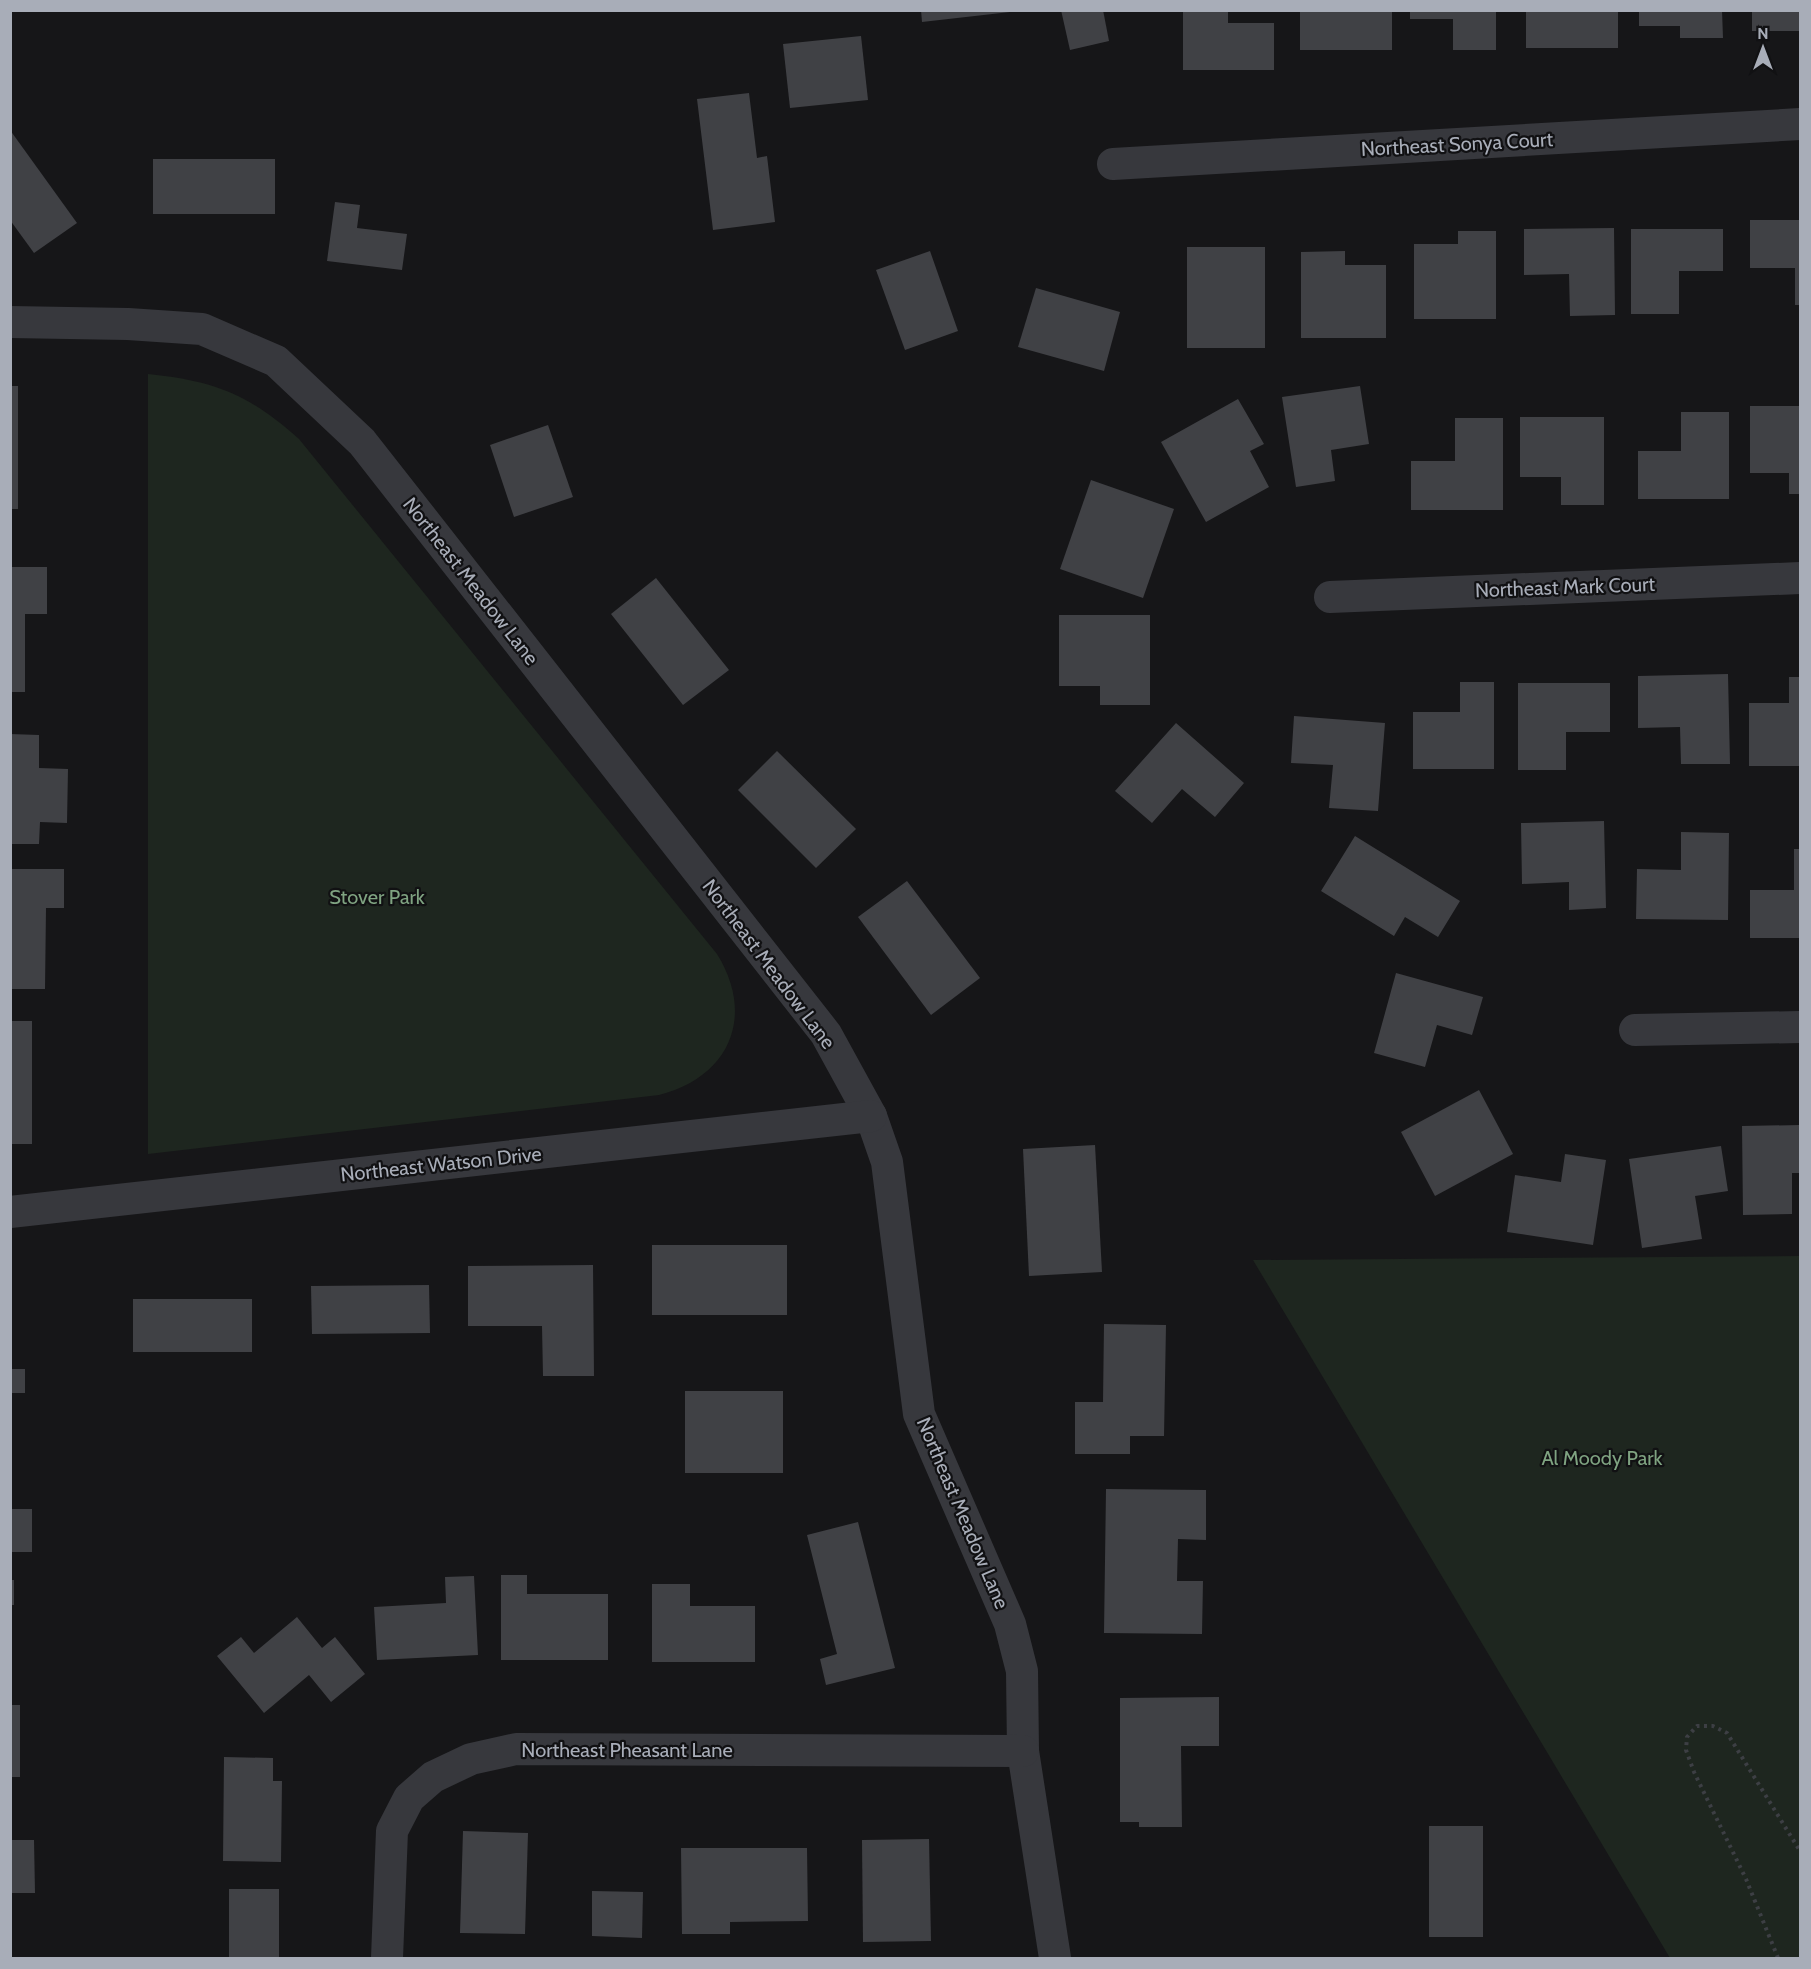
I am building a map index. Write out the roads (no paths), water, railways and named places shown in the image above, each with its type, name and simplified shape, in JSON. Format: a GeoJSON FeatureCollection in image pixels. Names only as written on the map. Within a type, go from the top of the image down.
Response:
{"type":"FeatureCollection","features":[{"type":"Feature","properties":{"kind":"street","name":"Northeast Sonya Court"},"geometry":{"type":"LineString","coordinates":[[1113,164],[1800,124]]}},
{"type":"Feature","properties":{"kind":"street","name":"Northeast Meadow Lane"},"geometry":{"type":"LineString","coordinates":[[10,322],[128,324],[202,329],[276,361],[362,442],[826,1034],[871,1116],[887,1162],[919,1414],[1010,1624],[1022,1671],[1023,1751],[1055,1959]]}},
{"type":"Feature","properties":{"kind":"street","name":"Northeast Mark Court"},"geometry":{"type":"LineString","coordinates":[[1330,597],[1800,578]]}},
{"type":"Feature","properties":{"kind":"street"},"geometry":{"type":"LineString","coordinates":[[1635,1030],[1800,1027]]}},
{"type":"Feature","properties":{"kind":"street","name":"Northeast Watson Drive"},"geometry":{"type":"LineString","coordinates":[[10,1212],[871,1116]]}},
{"type":"Feature","properties":{"kind":"street","name":"Northeast Pheasant Lane"},"geometry":{"type":"LineString","coordinates":[[387,1959],[392,1831],[409,1798],[433,1777],[471,1760],[516,1749],[1023,1751]]}},
{"type":"Feature","properties":{"kind":"park label","name":"Stover Park"},"geometry":{"type":"Point","coordinates":[377,897]}},
{"type":"Feature","properties":{"kind":"park label","name":"Al Moody Park"},"geometry":{"type":"Point","coordinates":[1602,1458]}}]}
